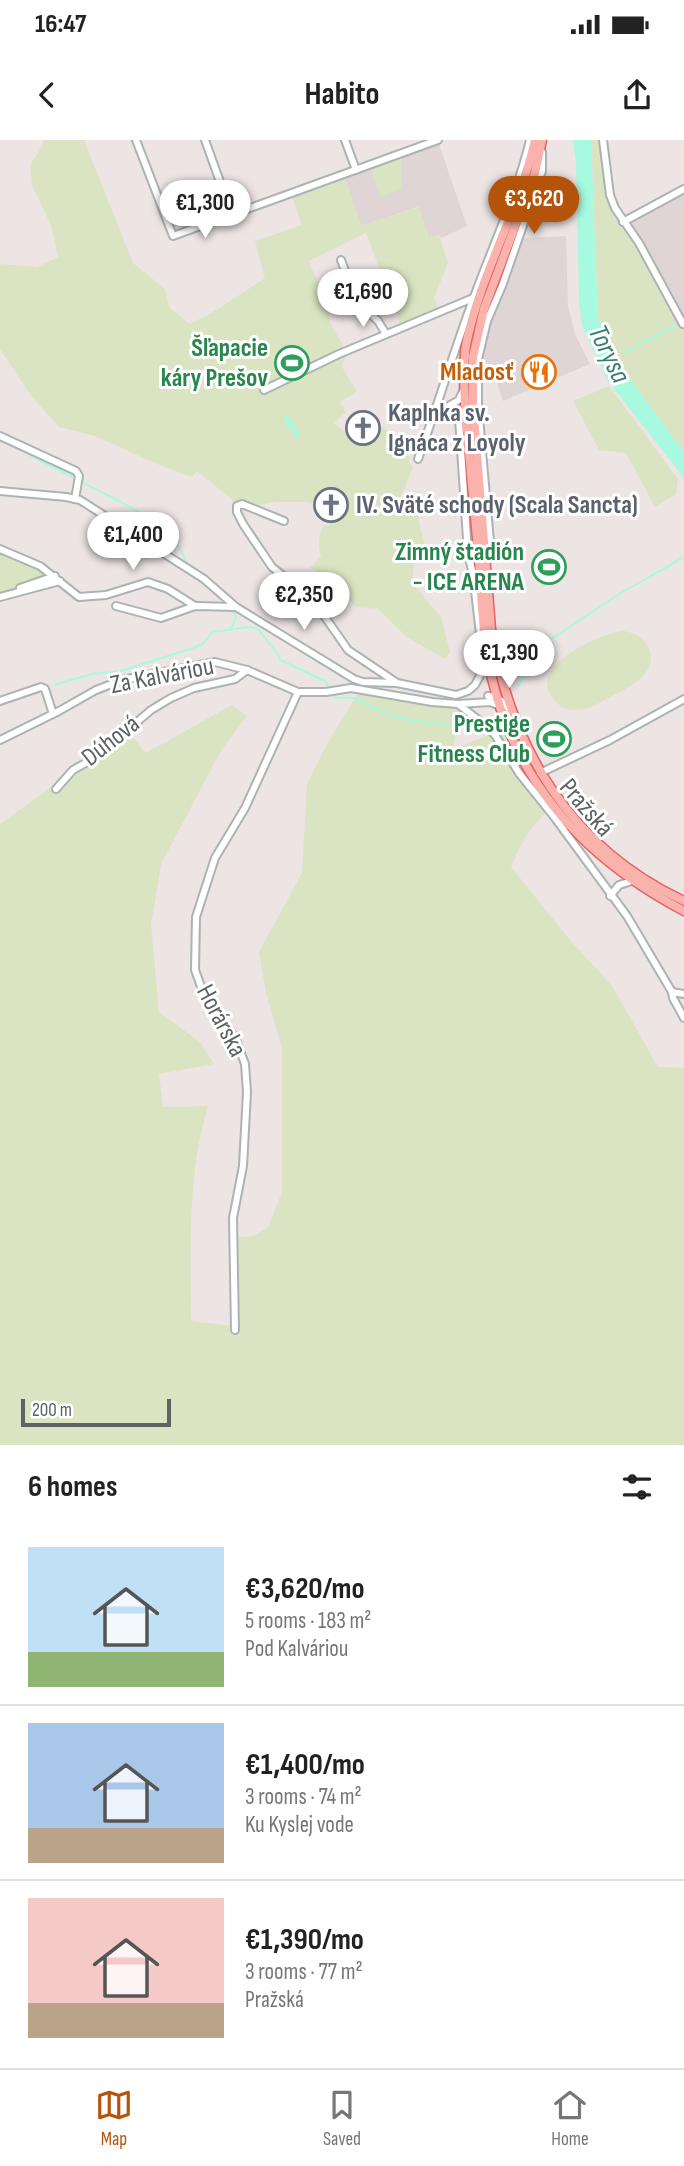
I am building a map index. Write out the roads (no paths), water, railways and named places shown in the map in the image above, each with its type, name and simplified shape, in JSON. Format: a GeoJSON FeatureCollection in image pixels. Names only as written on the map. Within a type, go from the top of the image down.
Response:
{"type":"FeatureCollection","features":[{"type":"Feature","properties":{"kind":"main road"},"geometry":{"type":"LineString","coordinates":[[469,404],[464,385],[466,346],[476,308],[537,141]]}},
{"type":"Feature","properties":{"kind":"main road"},"geometry":{"type":"LineString","coordinates":[[469,404],[476,337],[535,173],[537,141]]}},
{"type":"Feature","properties":{"kind":"main road","name":"Pražská"},"geometry":{"type":"LineString","coordinates":[[469,404],[484,630],[492,680],[492,699],[545,796],[579,837],[632,881],[684,911]]}},
{"type":"Feature","properties":{"kind":"main road","name":"Pražská"},"geometry":{"type":"LineString","coordinates":[[469,404],[491,629],[503,686],[513,715],[540,773],[567,812],[599,846],[633,873],[684,901]]}},
{"type":"Feature","properties":{"kind":"street"},"geometry":{"type":"LineString","coordinates":[[136,140],[173,236],[438,140]]}},
{"type":"Feature","properties":{"kind":"street"},"geometry":{"type":"LineString","coordinates":[[205,140],[232,215]]}},
{"type":"Feature","properties":{"kind":"street"},"geometry":{"type":"LineString","coordinates":[[345,140],[356,170]]}},
{"type":"Feature","properties":{"kind":"street"},"geometry":{"type":"LineString","coordinates":[[603,140],[610,195],[617,212],[639,243],[684,324]]}},
{"type":"Feature","properties":{"kind":"street"},"geometry":{"type":"LineString","coordinates":[[418,459],[473,298],[523,167],[537,141]]}},
{"type":"Feature","properties":{"kind":"street"},"geometry":{"type":"LineString","coordinates":[[491,553],[478,406],[478,359],[487,322],[542,171],[537,141]]}},
{"type":"Feature","properties":{"kind":"street"},"geometry":{"type":"LineString","coordinates":[[624,222],[684,189]]}},
{"type":"Feature","properties":{"kind":"street"},"geometry":{"type":"LineString","coordinates":[[341,260],[356,300],[378,321],[386,334]]}},
{"type":"Feature","properties":{"kind":"street"},"geometry":{"type":"LineString","coordinates":[[264,390],[386,334],[473,298]]}},
{"type":"Feature","properties":{"kind":"street"},"geometry":{"type":"LineString","coordinates":[[450,405],[459,400],[464,385]]}},
{"type":"Feature","properties":{"kind":"street"},"geometry":{"type":"LineString","coordinates":[[438,406],[469,404]]}},
{"type":"Feature","properties":{"kind":"street"},"geometry":{"type":"LineString","coordinates":[[0,491],[75,499],[213,585],[231,608],[328,661],[354,679],[363,682],[397,683],[456,695],[475,685],[484,668],[473,574],[468,554],[459,419],[450,405]]}},
{"type":"Feature","properties":{"kind":"street"},"geometry":{"type":"LineString","coordinates":[[0,436],[76,471],[78,480],[75,499]]}},
{"type":"Feature","properties":{"kind":"street"},"geometry":{"type":"LineString","coordinates":[[284,521],[242,505],[237,506],[243,524],[272,567],[302,591],[325,617],[348,650],[397,683]]}},
{"type":"Feature","properties":{"kind":"street"},"geometry":{"type":"LineString","coordinates":[[0,549],[40,566],[79,597],[123,591],[143,582],[154,582],[195,606]]}},
{"type":"Feature","properties":{"kind":"street"},"geometry":{"type":"LineString","coordinates":[[0,595],[57,579]]}},
{"type":"Feature","properties":{"kind":"street"},"geometry":{"type":"LineString","coordinates":[[116,606],[161,618],[195,606],[231,608]]}},
{"type":"Feature","properties":{"kind":"street","name":"Za Kalváriou"},"geometry":{"type":"LineString","coordinates":[[0,740],[96,690],[122,680],[215,662],[247,670],[298,692],[326,692],[351,688],[458,704],[492,699]]}},
{"type":"Feature","properties":{"kind":"street","name":"Dúhová"},"geometry":{"type":"LineString","coordinates":[[56,789],[73,770],[96,757],[161,704],[194,688],[235,679],[247,670]]}},
{"type":"Feature","properties":{"kind":"street"},"geometry":{"type":"LineString","coordinates":[[351,688],[354,679]]}},
{"type":"Feature","properties":{"kind":"street"},"geometry":{"type":"LineString","coordinates":[[503,686],[492,699],[506,705],[513,715]]}},
{"type":"Feature","properties":{"kind":"street"},"geometry":{"type":"LineString","coordinates":[[0,701],[41,687],[45,689],[53,714]]}},
{"type":"Feature","properties":{"kind":"street"},"geometry":{"type":"LineString","coordinates":[[288,689],[293,703]]}},
{"type":"Feature","properties":{"kind":"street","name":"Horárska"},"geometry":{"type":"LineString","coordinates":[[235,1331],[233,1218],[243,1166],[247,1091],[245,1064],[235,1037],[207,1003],[195,970],[196,919],[215,858],[245,808],[298,692]]}},
{"type":"Feature","properties":{"kind":"street"},"geometry":{"type":"LineString","coordinates":[[456,695],[458,704],[495,735],[519,773],[627,916],[672,992],[684,1018]]}},
{"type":"Feature","properties":{"kind":"street"},"geometry":{"type":"LineString","coordinates":[[540,773],[610,740],[684,699]]}},
{"type":"Feature","properties":{"kind":"street"},"geometry":{"type":"LineString","coordinates":[[470,712],[471,706],[479,702]]}},
{"type":"Feature","properties":{"kind":"street"},"geometry":{"type":"LineString","coordinates":[[619,871],[619,885]]}},
{"type":"Feature","properties":{"kind":"street"},"geometry":{"type":"LineString","coordinates":[[610,896],[619,885],[632,881]]}},
{"type":"Feature","properties":{"kind":"street"},"geometry":{"type":"LineString","coordinates":[[672,992],[684,994]]}},
{"type":"Feature","properties":{"kind":"water","name":"Torysa"},"geometry":{"type":"Polygon","coordinates":[[[573,140],[591,140],[598,319],[624,371],[684,452],[684,478],[608,381],[582,326],[573,140]]]}},
{"type":"Feature","properties":{"kind":"waterway","name":"Torysa"},"geometry":{"type":"LineString","coordinates":[[625,352],[677,325]]}},
{"type":"Feature","properties":{"kind":"waterway"},"geometry":{"type":"LineString","coordinates":[[244,341],[255,354]]}},
{"type":"Feature","properties":{"kind":"waterway"},"geometry":{"type":"LineString","coordinates":[[286,418],[297,434]]}},
{"type":"Feature","properties":{"kind":"waterway"},"geometry":{"type":"LineString","coordinates":[[0,440],[77,479]]}},
{"type":"Feature","properties":{"kind":"waterway"},"geometry":{"type":"LineString","coordinates":[[82,482],[158,525],[180,549],[187,564]]}},
{"type":"Feature","properties":{"kind":"waterway"},"geometry":{"type":"LineString","coordinates":[[518,686],[536,656],[551,639],[621,593],[684,557]]}},
{"type":"Feature","properties":{"kind":"waterway"},"geometry":{"type":"LineString","coordinates":[[189,573],[213,591]]}},
{"type":"Feature","properties":{"kind":"waterway"},"geometry":{"type":"LineString","coordinates":[[231,630],[236,617],[232,609]]}},
{"type":"Feature","properties":{"kind":"waterway"},"geometry":{"type":"LineString","coordinates":[[54,685],[92,674],[121,671],[193,648],[204,643],[212,632],[249,627],[258,629],[280,660],[325,681],[329,687]]}},
{"type":"Feature","properties":{"kind":"waterway"},"geometry":{"type":"LineString","coordinates":[[0,705],[38,691]]}},
{"type":"Feature","properties":{"kind":"waterway"},"geometry":{"type":"LineString","coordinates":[[333,695],[334,698],[356,698],[384,713],[410,720],[441,724],[476,722]]}},
{"type":"Feature","properties":{"kind":"place","name":"Šľapacie káry Prešov"},"geometry":{"type":"Point","coordinates":[292,363]}},
{"type":"Feature","properties":{"kind":"place","name":"Mladosť"},"geometry":{"type":"Point","coordinates":[539,372]}},
{"type":"Feature","properties":{"kind":"place","name":"Kaplnka sv. Ignáca z Loyoly"},"geometry":{"type":"Point","coordinates":[363,428]}},
{"type":"Feature","properties":{"kind":"place","name":"IV. Sväté schody (Scala Sancta)"},"geometry":{"type":"Point","coordinates":[331,505]}},
{"type":"Feature","properties":{"kind":"place","name":"Zimný štadión - ICE ARENA"},"geometry":{"type":"Point","coordinates":[549,567]}},
{"type":"Feature","properties":{"kind":"place","name":"Prestige Fitness Club"},"geometry":{"type":"Point","coordinates":[554,739]}}]}
